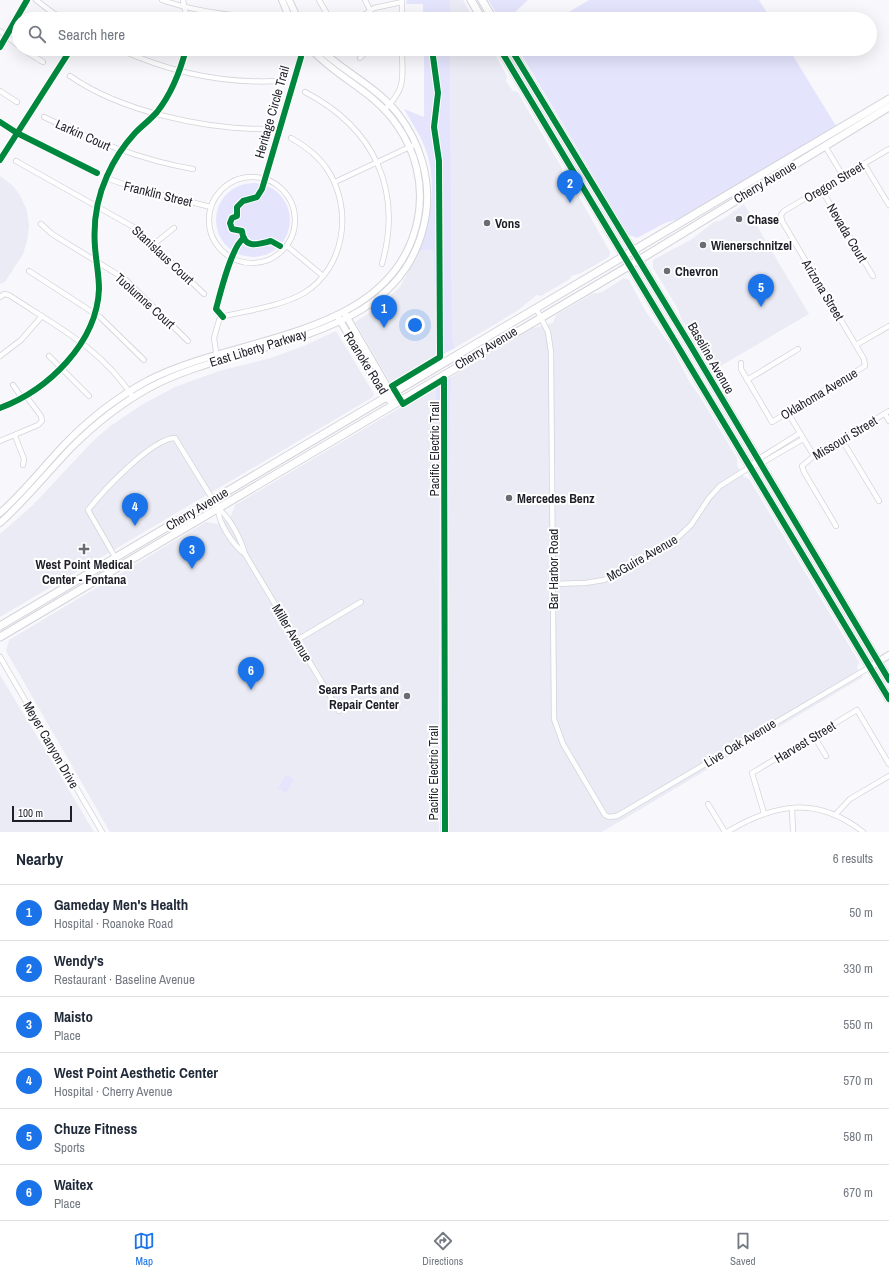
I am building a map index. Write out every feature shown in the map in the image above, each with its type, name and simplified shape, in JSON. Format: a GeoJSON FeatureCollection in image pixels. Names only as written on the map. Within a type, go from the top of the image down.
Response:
{"type":"FeatureCollection","features":[{"type":"Feature","properties":{"kind":"main road"},"geometry":{"type":"LineString","coordinates":[[471,0],[478,12]]}},
{"type":"Feature","properties":{"kind":"main road"},"geometry":{"type":"LineString","coordinates":[[482,0],[489,12]]}},
{"type":"Feature","properties":{"kind":"main road","name":"Baseline Avenue"},"geometry":{"type":"LineString","coordinates":[[504,56],[622,256],[889,699]]}},
{"type":"Feature","properties":{"kind":"main road","name":"Baseline Avenue"},"geometry":{"type":"LineString","coordinates":[[515,56],[639,260],[889,680]]}},
{"type":"Feature","properties":{"kind":"main road","name":"Cherry Avenue"},"geometry":{"type":"LineString","coordinates":[[0,626],[889,99]]}},
{"type":"Feature","properties":{"kind":"main road","name":"Cherry Avenue"},"geometry":{"type":"LineString","coordinates":[[0,637],[393,403],[639,260],[889,107]]}},
{"type":"Feature","properties":{"kind":"street"},"geometry":{"type":"LineString","coordinates":[[20,12],[27,0]]}},
{"type":"Feature","properties":{"kind":"street"},"geometry":{"type":"LineString","coordinates":[[36,0],[51,12]]}},
{"type":"Feature","properties":{"kind":"street"},"geometry":{"type":"LineString","coordinates":[[162,0],[208,12]]}},
{"type":"Feature","properties":{"kind":"street"},"geometry":{"type":"LineString","coordinates":[[184,0],[186,12]]}},
{"type":"Feature","properties":{"kind":"street"},"geometry":{"type":"LineString","coordinates":[[282,0],[287,12]]}},
{"type":"Feature","properties":{"kind":"street"},"geometry":{"type":"LineString","coordinates":[[290,0],[295,12]]}},
{"type":"Feature","properties":{"kind":"street"},"geometry":{"type":"LineString","coordinates":[[319,0],[326,12]]}},
{"type":"Feature","properties":{"kind":"street"},"geometry":{"type":"LineString","coordinates":[[365,0],[370,10]]}},
{"type":"Feature","properties":{"kind":"street"},"geometry":{"type":"LineString","coordinates":[[367,12],[383,4],[402,1],[402,12]]}},
{"type":"Feature","properties":{"kind":"street"},"geometry":{"type":"LineString","coordinates":[[0,47],[12,26]]}},
{"type":"Feature","properties":{"kind":"street"},"geometry":{"type":"LineString","coordinates":[[0,31],[12,41]]}},
{"type":"Feature","properties":{"kind":"street"},"geometry":{"type":"LineString","coordinates":[[33,56],[43,62]]}},
{"type":"Feature","properties":{"kind":"street"},"geometry":{"type":"LineString","coordinates":[[134,56],[180,71],[235,81],[279,81]]}},
{"type":"Feature","properties":{"kind":"street"},"geometry":{"type":"LineString","coordinates":[[0,408],[24,397],[47,381],[62,367],[82,341],[95,313],[99,287],[94,237],[97,206],[106,178],[121,151],[134,134],[156,113],[169,95],[180,71],[184,56]]}},
{"type":"Feature","properties":{"kind":"street","name":"East Liberty Parkway"},"geometry":{"type":"LineString","coordinates":[[0,513],[32,482],[71,438],[100,412],[174,368],[216,354],[280,337],[344,311],[366,300],[381,287],[398,267],[412,239],[419,209],[420,192],[413,146],[384,109],[360,87],[324,62],[318,56]]}},
{"type":"Feature","properties":{"kind":"street","name":"East Liberty Parkway"},"geometry":{"type":"LineString","coordinates":[[0,523],[29,495],[87,433],[132,394],[217,360],[277,345],[347,317],[367,307],[389,288],[406,267],[418,244],[424,226],[427,198],[425,172],[404,122],[390,104],[370,86],[328,56]]}},
{"type":"Feature","properties":{"kind":"street"},"geometry":{"type":"LineString","coordinates":[[384,109],[390,104],[402,88],[402,56]]}},
{"type":"Feature","properties":{"kind":"street"},"geometry":{"type":"LineString","coordinates":[[70,76],[114,99],[156,113],[208,125],[264,129]]}},
{"type":"Feature","properties":{"kind":"street"},"geometry":{"type":"LineString","coordinates":[[0,91],[17,102]]}},
{"type":"Feature","properties":{"kind":"street"},"geometry":{"type":"LineString","coordinates":[[305,92],[329,106],[349,123],[367,145],[377,162],[384,180],[390,211],[389,233],[382,264]]}},
{"type":"Feature","properties":{"kind":"street","name":"Larkin Court"},"geometry":{"type":"LineString","coordinates":[[44,117],[82,136],[121,151],[193,169]]}},
{"type":"Feature","properties":{"kind":"street"},"geometry":{"type":"LineString","coordinates":[[217,360],[214,338],[220,317],[297,297],[316,284],[323,276],[334,259],[339,246],[343,228],[341,202],[335,182],[327,168],[316,155],[291,138]]}},
{"type":"Feature","properties":{"kind":"street"},"geometry":{"type":"LineString","coordinates":[[335,182],[413,146]]}},
{"type":"Feature","properties":{"kind":"street"},"geometry":{"type":"LineString","coordinates":[[825,146],[843,176]]}},
{"type":"Feature","properties":{"kind":"street","name":"Oregon Street"},"geometry":{"type":"LineString","coordinates":[[781,215],[784,211],[889,149]]}},
{"type":"Feature","properties":{"kind":"street","name":"Stanislaus Court"},"geometry":{"type":"LineString","coordinates":[[16,161],[132,226],[154,244],[204,294]]}},
{"type":"Feature","properties":{"kind":"street"},"geometry":{"type":"LineString","coordinates":[[864,164],[889,206]]}},
{"type":"Feature","properties":{"kind":"street"},"geometry":{"type":"LineString","coordinates":[[255,176],[274,182],[289,197],[295,213],[294,231],[287,246],[277,256],[264,262],[246,262],[232,258],[221,250],[212,235],[209,221],[211,207],[221,190],[237,179],[255,176]]}},
{"type":"Feature","properties":{"kind":"street","name":"Franklin Street"},"geometry":{"type":"LineString","coordinates":[[106,178],[138,189],[211,207]]}},
{"type":"Feature","properties":{"kind":"street","name":"Nevada Court"},"geometry":{"type":"LineString","coordinates":[[821,189],[873,276]]}},
{"type":"Feature","properties":{"kind":"street","name":"Arizona Street"},"geometry":{"type":"LineString","coordinates":[[781,215],[782,221],[856,345],[865,364]]}},
{"type":"Feature","properties":{"kind":"street","name":"Tuolumne Court"},"geometry":{"type":"LineString","coordinates":[[41,224],[52,234],[133,286],[188,341]]}},
{"type":"Feature","properties":{"kind":"street"},"geometry":{"type":"LineString","coordinates":[[154,244],[174,228]]}},
{"type":"Feature","properties":{"kind":"street"},"geometry":{"type":"LineString","coordinates":[[287,246],[323,276]]}},
{"type":"Feature","properties":{"kind":"street"},"geometry":{"type":"LineString","coordinates":[[29,271],[95,313],[144,360]]}},
{"type":"Feature","properties":{"kind":"street"},"geometry":{"type":"LineString","coordinates":[[0,297],[4,294],[9,295],[82,341],[118,376],[132,394]]}},
{"type":"Feature","properties":{"kind":"street","name":"Bar Harbor Road"},"geometry":{"type":"LineString","coordinates":[[536,308],[548,332],[551,352],[553,703],[555,726],[563,744],[604,813],[609,817]]}},
{"type":"Feature","properties":{"kind":"street","name":"Roanoke Road"},"geometry":{"type":"LineString","coordinates":[[344,311],[388,395]]}},
{"type":"Feature","properties":{"kind":"street","name":"Roanoke Road"},"geometry":{"type":"LineString","coordinates":[[337,314],[393,403]]}},
{"type":"Feature","properties":{"kind":"street"},"geometry":{"type":"LineString","coordinates":[[0,356],[25,336],[42,316]]}},
{"type":"Feature","properties":{"kind":"street"},"geometry":{"type":"LineString","coordinates":[[856,345],[889,326]]}},
{"type":"Feature","properties":{"kind":"street"},"geometry":{"type":"LineString","coordinates":[[741,363],[741,369],[747,380],[798,349]]}},
{"type":"Feature","properties":{"kind":"street"},"geometry":{"type":"LineString","coordinates":[[49,356],[62,367],[88,396]]}},
{"type":"Feature","properties":{"kind":"street","name":"Oklahoma Avenue"},"geometry":{"type":"LineString","coordinates":[[747,380],[772,422],[862,369],[865,364]]}},
{"type":"Feature","properties":{"kind":"street"},"geometry":{"type":"LineString","coordinates":[[0,441],[15,436],[38,425],[42,421],[41,416],[13,385]]}},
{"type":"Feature","properties":{"kind":"street"},"geometry":{"type":"LineString","coordinates":[[788,413],[800,433],[801,440],[814,456]]}},
{"type":"Feature","properties":{"kind":"street"},"geometry":{"type":"LineString","coordinates":[[887,413],[889,421]]}},
{"type":"Feature","properties":{"kind":"street","name":"Missouri Street"},"geometry":{"type":"LineString","coordinates":[[836,526],[804,472],[802,466],[814,456],[887,413]]}},
{"type":"Feature","properties":{"kind":"street","name":"McGuire Avenue"},"geometry":{"type":"LineString","coordinates":[[553,584],[585,583],[604,580],[668,544],[681,535],[691,525],[716,490],[728,480],[758,462],[800,433]]}},
{"type":"Feature","properties":{"kind":"street"},"geometry":{"type":"LineString","coordinates":[[15,436],[24,459],[24,465]]}},
{"type":"Feature","properties":{"kind":"street","name":"Miller Avenue"},"geometry":{"type":"LineString","coordinates":[[115,558],[88,510],[110,485],[128,468],[163,441],[175,438],[218,508],[218,516],[238,549],[245,554],[340,711]]}},
{"type":"Feature","properties":{"kind":"street","name":"McGuire Avenue"},"geometry":{"type":"LineString","coordinates":[[758,462],[801,440]]}},
{"type":"Feature","properties":{"kind":"street"},"geometry":{"type":"LineString","coordinates":[[842,440],[879,501]]}},
{"type":"Feature","properties":{"kind":"street"},"geometry":{"type":"LineString","coordinates":[[297,640],[361,602]]}},
{"type":"Feature","properties":{"kind":"street"},"geometry":{"type":"LineString","coordinates":[[870,667],[889,655]]}},
{"type":"Feature","properties":{"kind":"street","name":"Meyer Canyon Drive"},"geometry":{"type":"LineString","coordinates":[[0,658],[102,832]]}},
{"type":"Feature","properties":{"kind":"street","name":"Live Oak Avenue"},"geometry":{"type":"LineString","coordinates":[[609,817],[617,816],[870,667]]}},
{"type":"Feature","properties":{"kind":"street","name":"Harvest Street"},"geometry":{"type":"LineString","coordinates":[[764,813],[752,773],[857,710],[889,764]]}},
{"type":"Feature","properties":{"kind":"street"},"geometry":{"type":"LineString","coordinates":[[814,736],[826,756]]}},
{"type":"Feature","properties":{"kind":"street"},"geometry":{"type":"LineString","coordinates":[[835,815],[850,799],[889,776]]}},
{"type":"Feature","properties":{"kind":"street"},"geometry":{"type":"LineString","coordinates":[[708,804],[726,832],[764,813],[792,808],[820,811],[835,815],[853,824],[863,832]]}},
{"type":"Feature","properties":{"kind":"street"},"geometry":{"type":"LineString","coordinates":[[792,808],[793,832]]}},
{"type":"Feature","properties":{"kind":"shaded area"},"geometry":{"type":"Polygon","coordinates":[[[407,0],[450,0],[450,12],[423,12],[423,4],[406,4],[407,0]]]}},
{"type":"Feature","properties":{"kind":"shaded area"},"geometry":{"type":"Polygon","coordinates":[[[450,0],[463,0],[470,12],[450,12],[450,0]]]}},
{"type":"Feature","properties":{"kind":"shaded area"},"geometry":{"type":"Polygon","coordinates":[[[488,0],[528,0],[515,12],[496,12],[488,0]]]}},
{"type":"Feature","properties":{"kind":"shaded area"},"geometry":{"type":"Polygon","coordinates":[[[589,0],[759,0],[767,12],[569,12],[589,0]]]}},
{"type":"Feature","properties":{"kind":"shaded area"},"geometry":{"type":"Polygon","coordinates":[[[424,56],[450,56],[452,338],[455,348],[437,357],[433,250],[419,251],[430,214],[432,186],[431,173],[429,160],[423,143],[404,109],[424,117],[424,56]]]}},
{"type":"Feature","properties":{"kind":"shaded area"},"geometry":{"type":"Polygon","coordinates":[[[450,56],[496,56],[507,76],[506,81],[513,91],[518,92],[562,168],[562,176],[569,187],[574,188],[610,252],[609,257],[581,273],[571,276],[570,279],[541,296],[537,295],[517,311],[455,348],[452,338],[450,56]]]}},
{"type":"Feature","properties":{"kind":"shaded area"},"geometry":{"type":"Polygon","coordinates":[[[522,56],[793,56],[836,126],[682,218],[665,223],[637,238],[629,235],[522,56]]]}},
{"type":"Feature","properties":{"kind":"shaded area"},"geometry":{"type":"Polygon","coordinates":[[[0,176],[12,185],[20,195],[27,211],[29,226],[23,254],[5,282],[0,284],[0,176]]]}},
{"type":"Feature","properties":{"kind":"shaded area"},"geometry":{"type":"Polygon","coordinates":[[[253,183],[267,186],[279,194],[287,206],[290,220],[287,234],[279,246],[267,254],[253,257],[239,254],[227,246],[219,234],[216,220],[219,206],[227,194],[239,186],[253,183]]]}},
{"type":"Feature","properties":{"kind":"shaded area"},"geometry":{"type":"Polygon","coordinates":[[[744,204],[809,314],[712,371],[700,348],[701,343],[694,332],[689,330],[682,321],[677,307],[653,268],[653,260],[692,239],[714,222],[722,220],[744,204]]]}},
{"type":"Feature","properties":{"kind":"shaded area"},"geometry":{"type":"Polygon","coordinates":[[[433,250],[437,357],[395,382],[390,382],[355,322],[376,309],[400,287],[419,251],[433,250]]]}},
{"type":"Feature","properties":{"kind":"shaded area"},"geometry":{"type":"Polygon","coordinates":[[[624,278],[629,280],[646,312],[671,346],[690,383],[699,395],[737,458],[737,465],[743,476],[749,479],[859,662],[857,668],[863,677],[602,832],[447,832],[447,652],[451,377],[533,328],[553,323],[556,315],[592,294],[602,292],[624,278]]]}},
{"type":"Feature","properties":{"kind":"shaded area"},"geometry":{"type":"Polygon","coordinates":[[[336,331],[374,394],[373,397],[0,617],[0,534],[33,505],[92,442],[109,427],[143,404],[175,387],[219,371],[271,358],[306,345],[336,331]]]}},
{"type":"Feature","properties":{"kind":"shaded area"},"geometry":{"type":"Polygon","coordinates":[[[451,377],[447,652],[447,832],[440,832],[440,407],[437,407],[435,387],[451,377]]]}},
{"type":"Feature","properties":{"kind":"shaded area"},"geometry":{"type":"Polygon","coordinates":[[[435,387],[437,407],[440,407],[439,832],[110,832],[6,651],[9,640],[206,522],[217,524],[231,516],[235,505],[435,387]]]}},
{"type":"Feature","properties":{"kind":"shaded area"},"geometry":{"type":"Polygon","coordinates":[[[0,675],[38,738],[94,832],[0,832],[0,675]]]}},
{"type":"Feature","properties":{"kind":"shaded area"},"geometry":{"type":"Polygon","coordinates":[[[286,775],[294,779],[286,793],[278,788],[286,775]]]}},
{"type":"Feature","properties":{"kind":"cycle path"},"geometry":{"type":"LineString","coordinates":[[20,12],[27,0]]}},
{"type":"Feature","properties":{"kind":"cycle path"},"geometry":{"type":"LineString","coordinates":[[0,47],[12,26]]}},
{"type":"Feature","properties":{"kind":"cycle path"},"geometry":{"type":"LineString","coordinates":[[0,160],[67,56]]}},
{"type":"Feature","properties":{"kind":"cycle path"},"geometry":{"type":"LineString","coordinates":[[0,408],[18,400],[52,377],[67,362],[79,346],[89,328],[96,309],[99,289],[95,247],[95,228],[96,210],[104,184],[113,164],[123,148],[135,133],[157,112],[167,97],[178,74],[184,56]]}},
{"type":"Feature","properties":{"kind":"cycle path"},"geometry":{"type":"LineString","coordinates":[[433,56],[438,93],[434,127],[439,161],[440,357],[392,386],[403,404],[444,379]]}},
{"type":"Feature","properties":{"kind":"cycle path"},"geometry":{"type":"LineString","coordinates":[[504,56],[889,699]]}},
{"type":"Feature","properties":{"kind":"cycle path"},"geometry":{"type":"LineString","coordinates":[[515,56],[689,343],[889,680]]}},
{"type":"Feature","properties":{"kind":"cycle path","name":"Heritage Circle Trail"},"geometry":{"type":"LineString","coordinates":[[280,246],[271,241],[257,244],[249,243],[243,237],[242,231],[232,229],[230,223],[232,218],[237,216],[237,207],[243,201],[257,197],[262,189],[301,57]]}},
{"type":"Feature","properties":{"kind":"cycle path"},"geometry":{"type":"LineString","coordinates":[[0,122],[17,133],[97,173]]}},
{"type":"Feature","properties":{"kind":"cycle path"},"geometry":{"type":"LineString","coordinates":[[223,317],[216,309],[223,282],[235,250],[244,238]]}},
{"type":"Feature","properties":{"kind":"cycle path","name":"Pacific Electric Trail"},"geometry":{"type":"LineString","coordinates":[[444,379],[445,832]]}},
{"type":"Feature","properties":{"kind":"place","name":"Wendy's"},"geometry":{"type":"Point","coordinates":[570,203]}},
{"type":"Feature","properties":{"kind":"place","name":"Chase"},"geometry":{"type":"Point","coordinates":[739,219]}},
{"type":"Feature","properties":{"kind":"place","name":"Vons"},"geometry":{"type":"Point","coordinates":[487,223]}},
{"type":"Feature","properties":{"kind":"place","name":"Wienerschnitzel"},"geometry":{"type":"Point","coordinates":[703,245]}},
{"type":"Feature","properties":{"kind":"place","name":"Chevron"},"geometry":{"type":"Point","coordinates":[667,271]}},
{"type":"Feature","properties":{"kind":"place","name":"Chuze Fitness"},"geometry":{"type":"Point","coordinates":[761,307]}},
{"type":"Feature","properties":{"kind":"place","name":"Gameday Men's Health"},"geometry":{"type":"Point","coordinates":[384,328]}},
{"type":"Feature","properties":{"kind":"place","name":"Mercedes Benz"},"geometry":{"type":"Point","coordinates":[509,498]}},
{"type":"Feature","properties":{"kind":"place","name":"West Point Aesthetic Center"},"geometry":{"type":"Point","coordinates":[135,526]}},
{"type":"Feature","properties":{"kind":"place","name":"West Point Medical Center - Fontana"},"geometry":{"type":"Point","coordinates":[84,549]}},
{"type":"Feature","properties":{"kind":"place","name":"Maisto"},"geometry":{"type":"Point","coordinates":[192,569]}},
{"type":"Feature","properties":{"kind":"place","name":"Waitex"},"geometry":{"type":"Point","coordinates":[251,690]}},
{"type":"Feature","properties":{"kind":"place","name":"Sears Parts and Repair Center"},"geometry":{"type":"Point","coordinates":[407,696]}}]}
